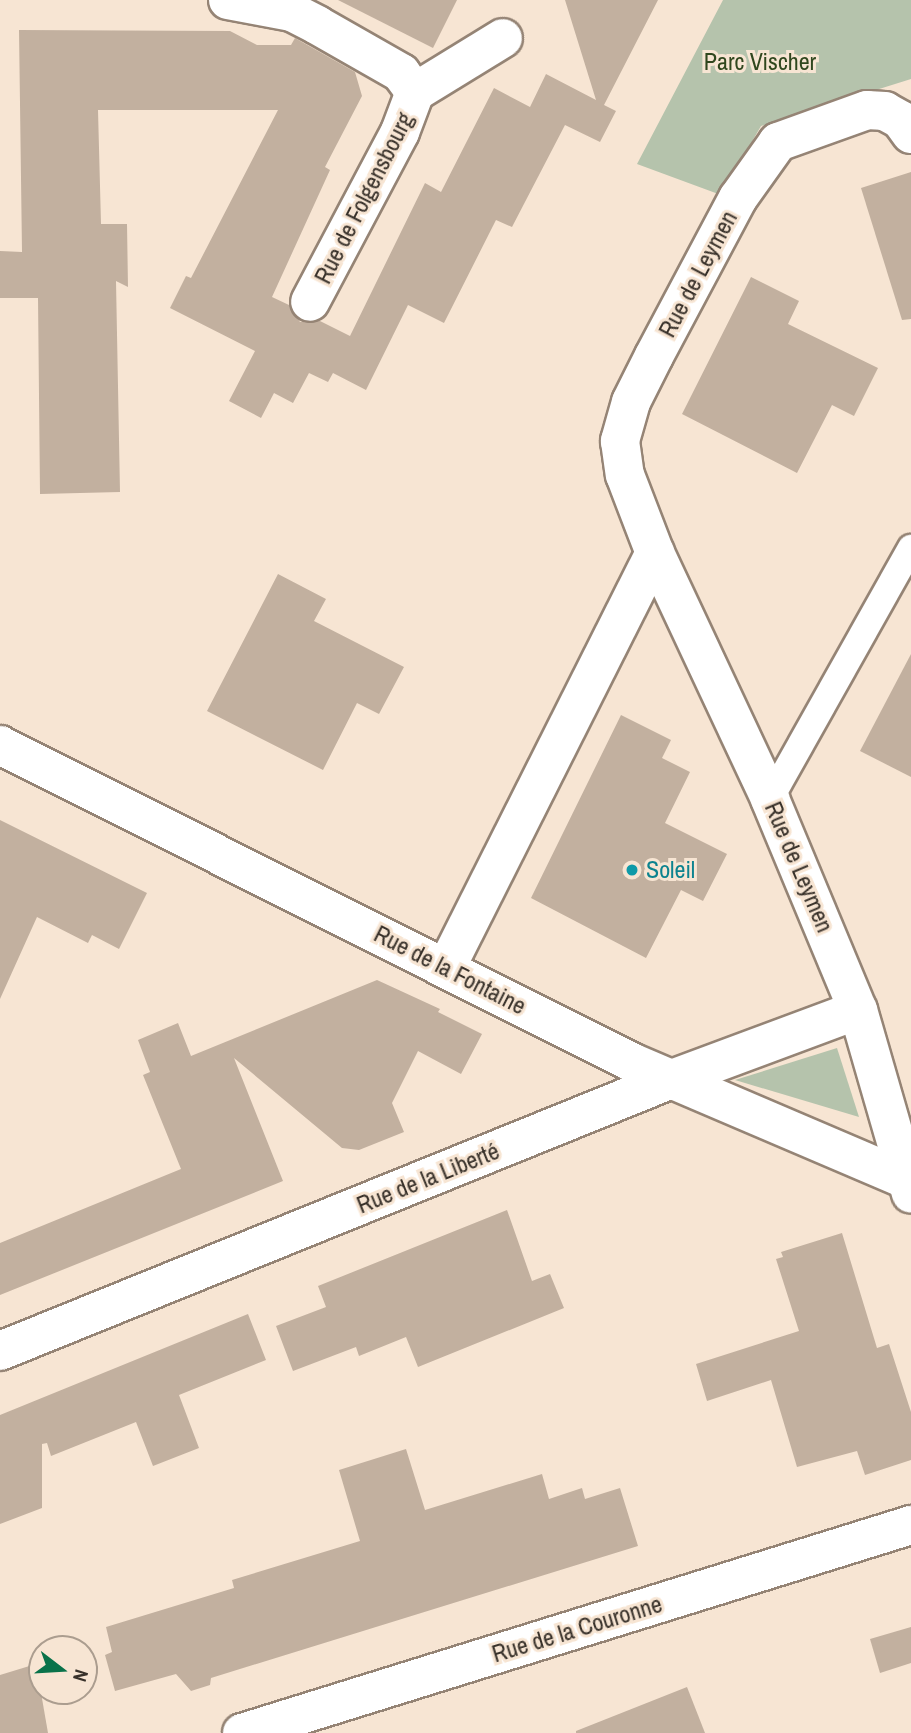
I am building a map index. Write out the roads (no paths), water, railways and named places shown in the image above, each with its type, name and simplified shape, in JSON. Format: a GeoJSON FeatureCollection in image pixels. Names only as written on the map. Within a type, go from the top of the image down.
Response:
{"type":"FeatureCollection","features":[{"type":"Feature","properties":{"kind":"street","name":"Rue de Folgensbourg"},"geometry":{"type":"LineString","coordinates":[[228,0],[295,6],[401,74],[415,92]]}},
{"type":"Feature","properties":{"kind":"street","name":"Rue de Folgensbourg"},"geometry":{"type":"LineString","coordinates":[[310,302],[408,115],[415,92],[503,38]]}},
{"type":"Feature","properties":{"kind":"street","name":"Rue de Leymen"},"geometry":{"type":"LineString","coordinates":[[909,1187],[858,1010],[770,799],[655,553],[625,475],[620,441],[631,402],[738,198],[778,142],[867,110],[885,111],[901,120],[911,134]]}},
{"type":"Feature","properties":{"kind":"street"},"geometry":{"type":"LineString","coordinates":[[446,968],[655,553]]}},
{"type":"Feature","properties":{"kind":"street","name":"Rue de la Fontaine"},"geometry":{"type":"LineString","coordinates":[[0,745],[672,1079],[909,1187]]}},
{"type":"Feature","properties":{"kind":"street","name":"Rue de la Liberté"},"geometry":{"type":"LineString","coordinates":[[0,1351],[672,1079],[858,1010]]}},
{"type":"Feature","properties":{"kind":"street","name":"Rue de la Couronne"},"geometry":{"type":"LineString","coordinates":[[242,1733],[343,1719],[911,1525]]}},
{"type":"Feature","properties":{"kind":"lane"},"geometry":{"type":"LineString","coordinates":[[770,799],[911,548]]}},
{"type":"Feature","properties":{"kind":"place","name":"Soleil"},"geometry":{"type":"Point","coordinates":[632,870]}},
{"type":"Feature","properties":{"kind":"park label","name":"Parc Vischer"},"geometry":{"type":"Point","coordinates":[760,62]}}]}
